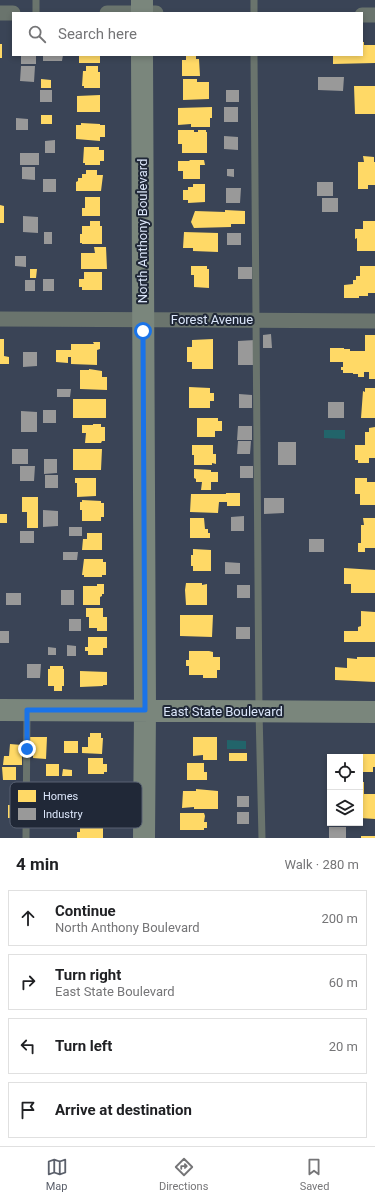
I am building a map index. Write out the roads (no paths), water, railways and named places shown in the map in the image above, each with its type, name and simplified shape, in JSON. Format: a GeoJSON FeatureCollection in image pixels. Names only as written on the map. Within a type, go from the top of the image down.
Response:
{"type":"FeatureCollection","features":[{"type":"Feature","properties":{"kind":"main road"},"geometry":{"type":"LineString","coordinates":[[142,0],[142,12]]}},
{"type":"Feature","properties":{"kind":"main road","name":"North Anthony Boulevard"},"geometry":{"type":"LineString","coordinates":[[142,56],[145,710],[144,838]]}},
{"type":"Feature","properties":{"kind":"main road","name":"East State Boulevard"},"geometry":{"type":"LineString","coordinates":[[0,710],[375,712]]}},
{"type":"Feature","properties":{"kind":"street"},"geometry":{"type":"LineString","coordinates":[[0,13],[12,13]]}},
{"type":"Feature","properties":{"kind":"street"},"geometry":{"type":"LineString","coordinates":[[363,15],[375,15]]}},
{"type":"Feature","properties":{"kind":"street","name":"Forest Avenue"},"geometry":{"type":"LineString","coordinates":[[0,319],[375,321]]}},
{"type":"Feature","properties":{"kind":"lane"},"geometry":{"type":"LineString","coordinates":[[36,0],[36,12]]}},
{"type":"Feature","properties":{"kind":"lane"},"geometry":{"type":"LineString","coordinates":[[254,0],[254,12]]}},
{"type":"Feature","properties":{"kind":"lane"},"geometry":{"type":"LineString","coordinates":[[254,56],[259,711],[262,838]]}},
{"type":"Feature","properties":{"kind":"lane"},"geometry":{"type":"LineString","coordinates":[[26,782],[27,710]]}},
{"type":"Feature","properties":{"kind":"lane"},"geometry":{"type":"LineString","coordinates":[[26,828],[26,838]]}}]}
